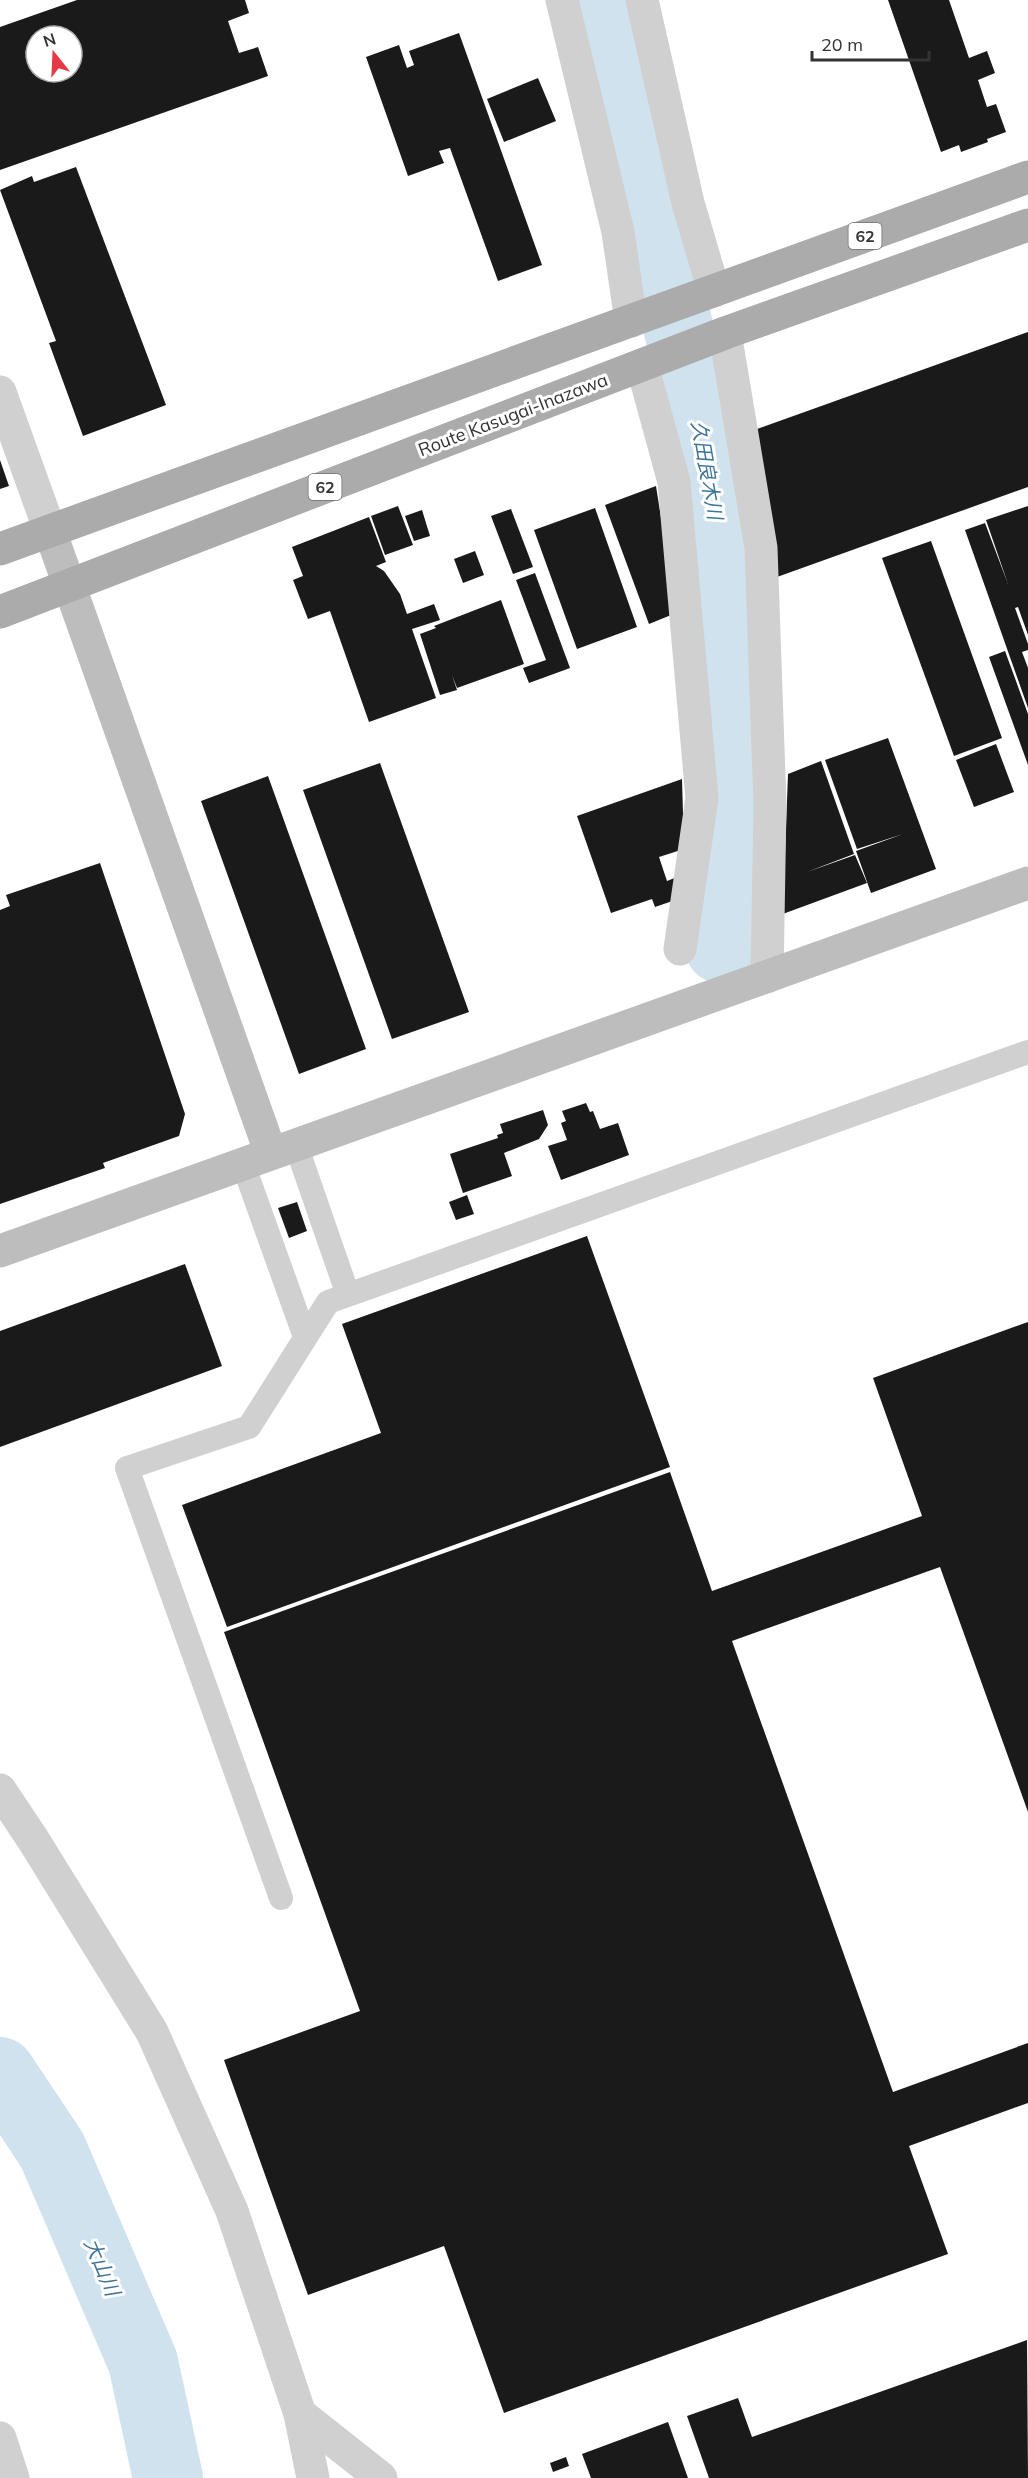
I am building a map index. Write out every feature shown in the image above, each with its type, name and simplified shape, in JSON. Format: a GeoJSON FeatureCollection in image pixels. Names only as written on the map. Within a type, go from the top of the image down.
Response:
{"type":"FeatureCollection","features":[{"type":"Feature","properties":{"kind":"main road","name":"62"},"geometry":{"type":"LineString","coordinates":[[0,549],[1028,177]]}},
{"type":"Feature","properties":{"kind":"main road","name":"Route Kasugai-Inazawa"},"geometry":{"type":"LineString","coordinates":[[0,612],[719,336],[1028,225]]}},
{"type":"Feature","properties":{"kind":"street"},"geometry":{"type":"LineString","coordinates":[[562,0],[618,232],[635,320]]}},
{"type":"Feature","properties":{"kind":"street"},"geometry":{"type":"LineString","coordinates":[[642,0],[708,293]]}},
{"type":"Feature","properties":{"kind":"street"},"geometry":{"type":"LineString","coordinates":[[719,336],[761,548],[770,805],[766,977]]}},
{"type":"Feature","properties":{"kind":"street"},"geometry":{"type":"LineString","coordinates":[[646,364],[674,482],[702,798],[680,949]]}},
{"type":"Feature","properties":{"kind":"street"},"geometry":{"type":"LineString","coordinates":[[0,392],[270,1154]]}},
{"type":"Feature","properties":{"kind":"street"},"geometry":{"type":"LineString","coordinates":[[0,1251],[1028,883]]}},
{"type":"Feature","properties":{"kind":"street"},"geometry":{"type":"LineString","coordinates":[[0,1790],[152,2032],[232,2211],[300,2414],[313,2478]]}},
{"type":"Feature","properties":{"kind":"street"},"geometry":{"type":"LineString","coordinates":[[300,2414],[381,2478]]}},
{"type":"Feature","properties":{"kind":"street"},"geometry":{"type":"LineString","coordinates":[[0,2438],[13,2478]]}},
{"type":"Feature","properties":{"kind":"lane"},"geometry":{"type":"LineString","coordinates":[[281,1898],[128,1468],[249,1427],[328,1302],[1028,1052]]}},
{"type":"Feature","properties":{"kind":"lane"},"geometry":{"type":"LineString","coordinates":[[270,1154],[348,1294]]}},
{"type":"Feature","properties":{"kind":"lane"},"geometry":{"type":"LineString","coordinates":[[270,1154],[305,1338]]}},
{"type":"Feature","properties":{"kind":"building"},"geometry":{"type":"Polygon","coordinates":[[[77,0],[245,0],[249,13],[228,21],[239,53],[258,47],[268,76],[0,170],[0,27],[77,0]]]}},
{"type":"Feature","properties":{"kind":"building"},"geometry":{"type":"Polygon","coordinates":[[[888,0],[949,0],[969,58],[987,51],[995,73],[978,80],[987,107],[996,104],[1006,132],[987,139],[988,142],[961,152],[959,145],[941,152],[888,0]]]}},
{"type":"Feature","properties":{"kind":"building"},"geometry":{"type":"Polygon","coordinates":[[[459,33],[542,265],[498,281],[450,148],[439,151],[444,163],[408,176],[366,57],[399,45],[407,68],[414,65],[409,51],[459,33]]]}},
{"type":"Feature","properties":{"kind":"building"},"geometry":{"type":"Polygon","coordinates":[[[538,78],[556,121],[504,142],[487,99],[538,78]]]}},
{"type":"Feature","properties":{"kind":"building"},"geometry":{"type":"Polygon","coordinates":[[[76,167],[166,405],[83,436],[49,343],[56,341],[0,190],[32,176],[34,182],[76,167]]]}},
{"type":"Feature","properties":{"kind":"building"},"geometry":{"type":"Polygon","coordinates":[[[1028,332],[1028,487],[777,577],[757,429],[1028,332]]]}},
{"type":"Feature","properties":{"kind":"building"},"geometry":{"type":"Polygon","coordinates":[[[0,460],[9,486],[0,489],[0,460]]]}},
{"type":"Feature","properties":{"kind":"building"},"geometry":{"type":"Polygon","coordinates":[[[656,486],[676,613],[649,624],[605,505],[656,486]]]}},
{"type":"Feature","properties":{"kind":"building"},"geometry":{"type":"Polygon","coordinates":[[[398,506],[413,545],[385,555],[371,516],[398,506]]]}},
{"type":"Feature","properties":{"kind":"building"},"geometry":{"type":"Polygon","coordinates":[[[1028,506],[1028,635],[1018,607],[1015,608],[1028,644],[1028,650],[1022,652],[1028,668],[1028,708],[965,530],[985,523],[1008,584],[986,520],[1028,506]]]}},
{"type":"Feature","properties":{"kind":"building"},"geometry":{"type":"Polygon","coordinates":[[[595,508],[637,627],[577,649],[534,530],[595,508]]]}},
{"type":"Feature","properties":{"kind":"building"},"geometry":{"type":"Polygon","coordinates":[[[511,509],[533,567],[513,574],[491,516],[511,509]]]}},
{"type":"Feature","properties":{"kind":"building"},"geometry":{"type":"Polygon","coordinates":[[[422,510],[430,536],[414,541],[405,516],[422,510]]]}},
{"type":"Feature","properties":{"kind":"building"},"geometry":{"type":"Polygon","coordinates":[[[369,517],[386,562],[376,566],[384,571],[400,594],[407,614],[434,604],[440,620],[412,629],[436,698],[369,722],[330,611],[308,619],[293,580],[303,576],[292,547],[369,517]]]}},
{"type":"Feature","properties":{"kind":"building"},"geometry":{"type":"Polygon","coordinates":[[[931,541],[1002,738],[954,756],[882,558],[931,541]]]}},
{"type":"Feature","properties":{"kind":"building"},"geometry":{"type":"Polygon","coordinates":[[[475,551],[484,575],[463,583],[454,559],[475,551]]]}},
{"type":"Feature","properties":{"kind":"building"},"geometry":{"type":"Polygon","coordinates":[[[535,573],[570,668],[529,683],[523,668],[546,660],[516,580],[535,573]]]}},
{"type":"Feature","properties":{"kind":"building"},"geometry":{"type":"Polygon","coordinates":[[[501,600],[524,664],[457,688],[452,675],[457,690],[440,695],[420,634],[436,628],[434,626],[501,600]]]}},
{"type":"Feature","properties":{"kind":"building"},"geometry":{"type":"Polygon","coordinates":[[[1005,651],[1028,714],[1028,765],[989,657],[1005,651]]]}},
{"type":"Feature","properties":{"kind":"building"},"geometry":{"type":"Polygon","coordinates":[[[888,738],[936,869],[871,893],[856,851],[903,834],[857,849],[825,760],[888,738]]]}},
{"type":"Feature","properties":{"kind":"building"},"geometry":{"type":"Polygon","coordinates":[[[996,744],[1014,792],[974,807],[956,760],[996,744]]]}},
{"type":"Feature","properties":{"kind":"building"},"geometry":{"type":"Polygon","coordinates":[[[821,761],[854,854],[807,872],[855,855],[867,883],[780,915],[784,880],[788,774],[821,761]]]}},
{"type":"Feature","properties":{"kind":"building"},"geometry":{"type":"Polygon","coordinates":[[[380,763],[469,1012],[392,1039],[303,790],[380,763]]]}},
{"type":"Feature","properties":{"kind":"building"},"geometry":{"type":"Polygon","coordinates":[[[268,776],[366,1049],[299,1074],[201,801],[268,776]]]}},
{"type":"Feature","properties":{"kind":"building"},"geometry":{"type":"Polygon","coordinates":[[[682,779],[684,849],[659,857],[667,881],[677,877],[684,897],[655,907],[652,899],[611,913],[577,816],[682,779]]]}},
{"type":"Feature","properties":{"kind":"building"},"geometry":{"type":"Polygon","coordinates":[[[100,863],[185,1114],[179,1136],[103,1163],[105,1168],[0,1204],[0,910],[10,906],[6,895],[100,863]]]}},
{"type":"Feature","properties":{"kind":"building"},"geometry":{"type":"Polygon","coordinates":[[[586,1103],[590,1112],[593,1111],[600,1129],[618,1123],[629,1155],[561,1180],[548,1146],[567,1140],[561,1123],[566,1121],[562,1111],[586,1103]]]}},
{"type":"Feature","properties":{"kind":"building"},"geometry":{"type":"Polygon","coordinates":[[[543,1110],[548,1125],[539,1139],[504,1153],[512,1176],[463,1193],[450,1154],[498,1138],[497,1135],[503,1133],[500,1124],[543,1110]]]}},
{"type":"Feature","properties":{"kind":"building"},"geometry":{"type":"Polygon","coordinates":[[[467,1195],[474,1214],[456,1220],[449,1202],[467,1195]]]}},
{"type":"Feature","properties":{"kind":"building"},"geometry":{"type":"Polygon","coordinates":[[[297,1202],[307,1231],[289,1238],[278,1208],[297,1202]]]}},
{"type":"Feature","properties":{"kind":"building"},"geometry":{"type":"Polygon","coordinates":[[[587,1236],[670,1467],[227,1627],[182,1505],[381,1433],[342,1324],[587,1236]]]}},
{"type":"Feature","properties":{"kind":"building"},"geometry":{"type":"Polygon","coordinates":[[[185,1264],[222,1366],[0,1447],[0,1331],[185,1264]]]}},
{"type":"Feature","properties":{"kind":"building"},"geometry":{"type":"Polygon","coordinates":[[[1028,1322],[1028,1812],[940,1567],[732,1641],[893,2092],[1028,2043],[1028,2103],[909,2146],[948,2254],[504,2413],[444,2246],[308,2295],[224,2060],[360,2011],[224,1632],[670,1472],[712,1591],[922,1516],[873,1378],[1028,1322]]]}},
{"type":"Feature","properties":{"kind":"building"},"geometry":{"type":"Polygon","coordinates":[[[1027,2340],[1028,2478],[709,2478],[687,2416],[738,2398],[752,2437],[1027,2340]]]}},
{"type":"Feature","properties":{"kind":"building"},"geometry":{"type":"Polygon","coordinates":[[[668,2422],[688,2478],[591,2478],[582,2454],[668,2422]]]}},
{"type":"Feature","properties":{"kind":"building"},"geometry":{"type":"Polygon","coordinates":[[[566,2457],[569,2466],[553,2472],[550,2463],[566,2457]]]}},
{"type":"Feature","properties":{"kind":"waterway","name":"久田良木川"},"geometry":{"type":"LineString","coordinates":[[604,0],[695,401],[728,582],[735,709],[720,948]]}},
{"type":"Feature","properties":{"kind":"waterway","name":"大山川"},"geometry":{"type":"LineString","coordinates":[[0,2072],[52,2150],[143,2362],[168,2478]]}}]}
